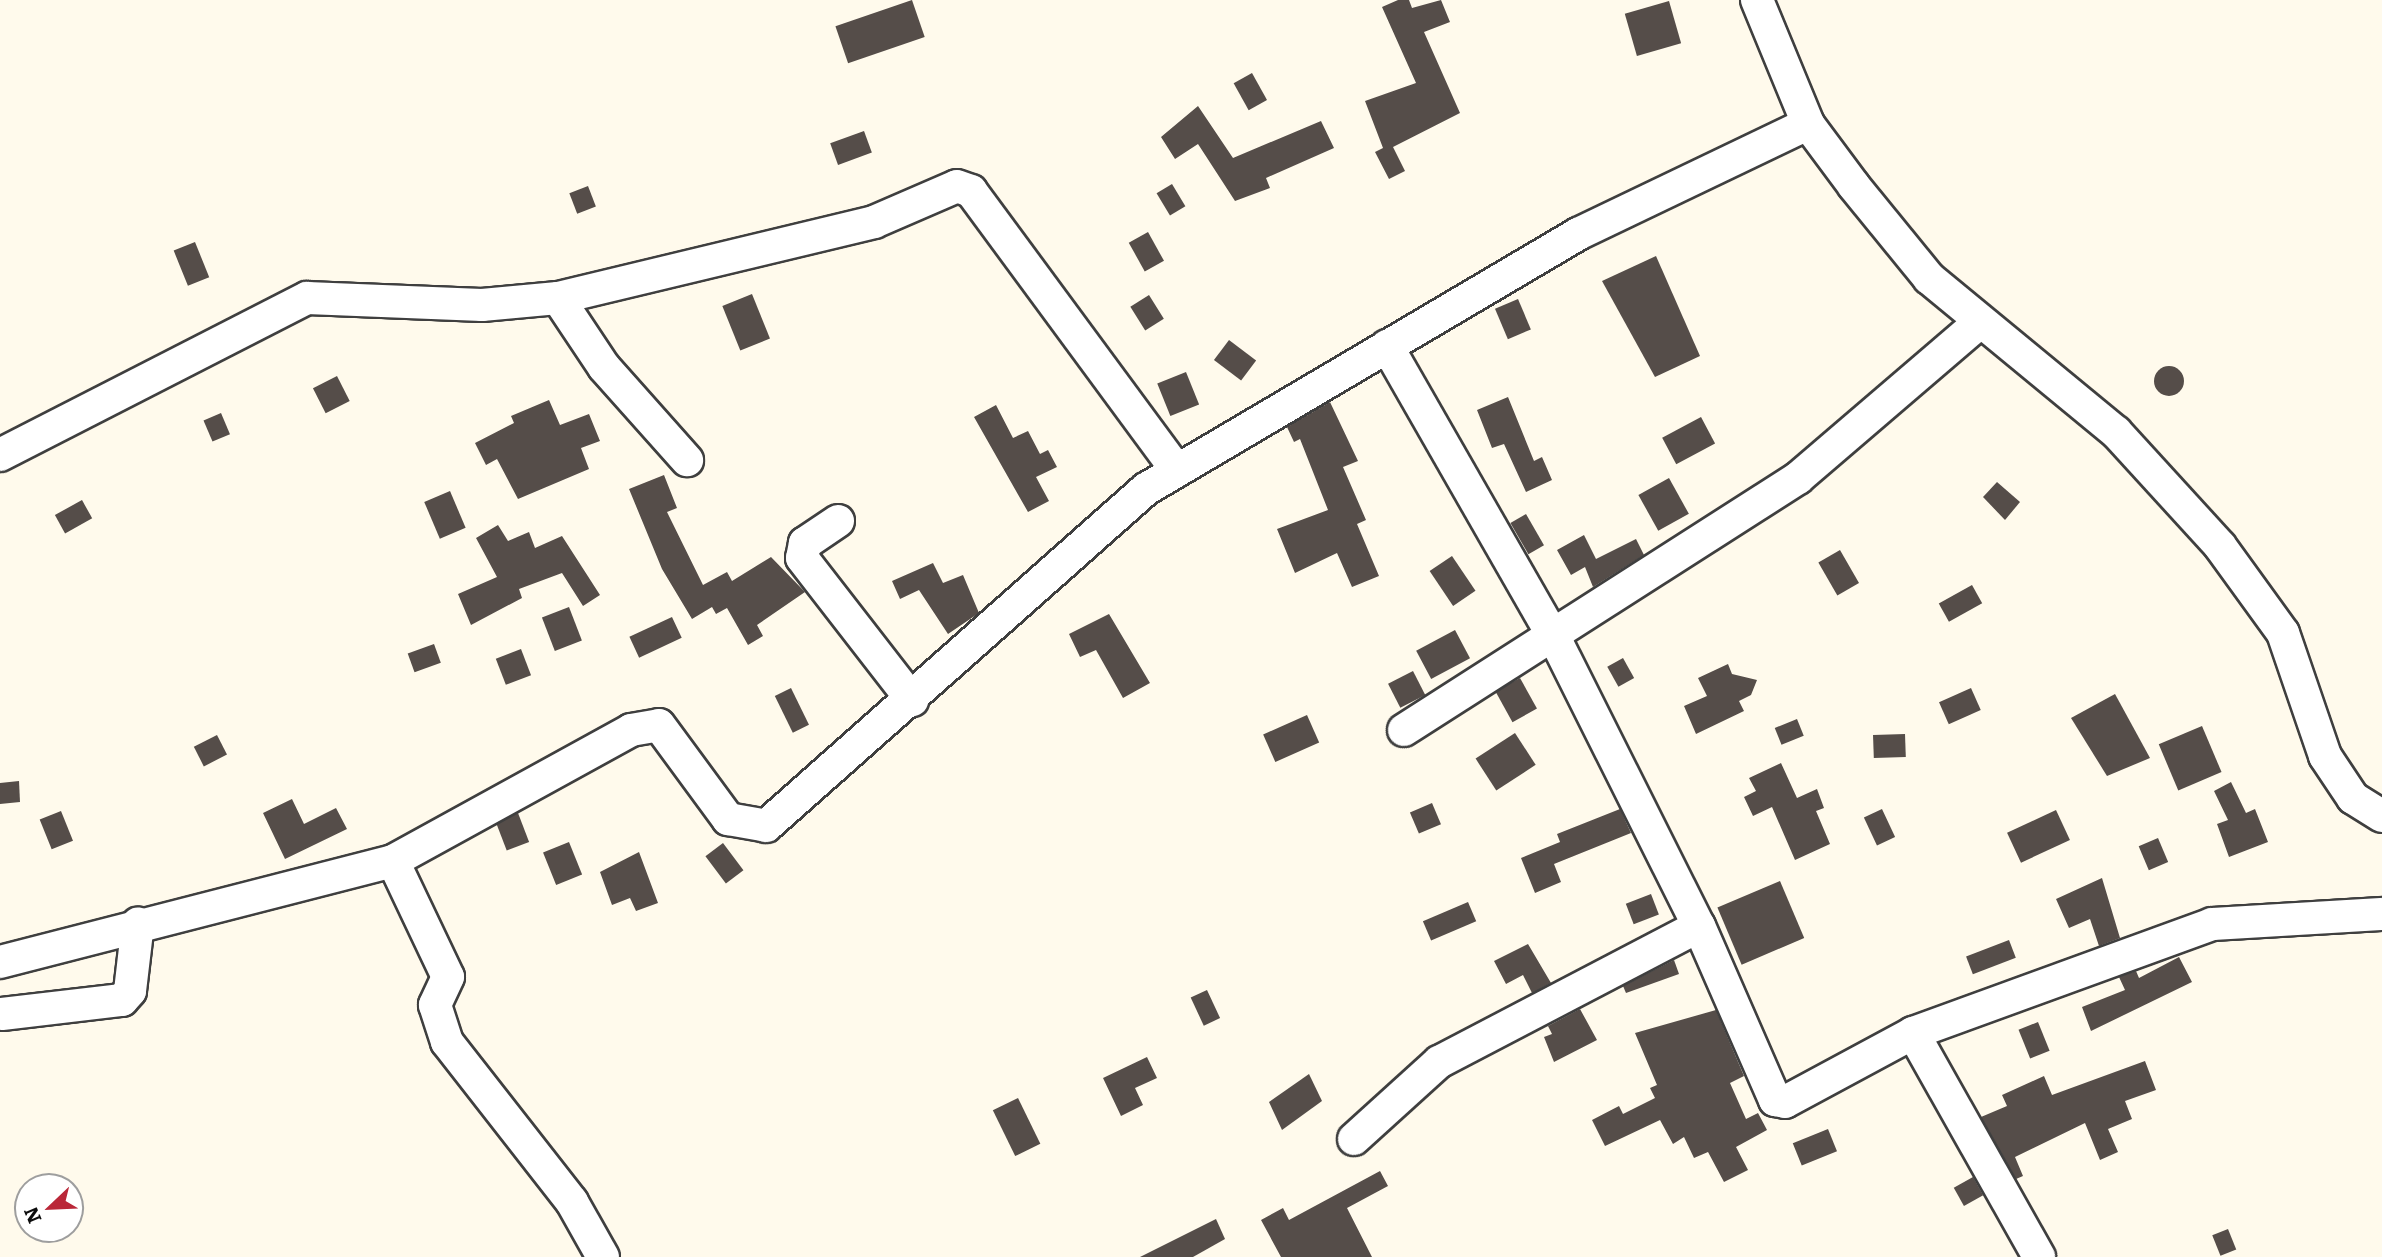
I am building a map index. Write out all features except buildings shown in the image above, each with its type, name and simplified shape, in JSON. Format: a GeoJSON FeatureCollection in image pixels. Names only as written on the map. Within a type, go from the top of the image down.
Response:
{"type":"FeatureCollection","features":[{"type":"Feature","properties":{"kind":"street"},"geometry":{"type":"LineString","coordinates":[[1756,0],[1808,124],[1929,278],[1979,323],[2116,432],[2220,546],[2283,633],[2325,756],[2353,798],[2382,816]]}},
{"type":"Feature","properties":{"kind":"street"},"geometry":{"type":"LineString","coordinates":[[0,962],[138,923],[393,861],[631,730],[659,725],[728,819],[766,825],[912,700],[1146,489],[1578,234],[1808,124]]}},
{"type":"Feature","properties":{"kind":"street"},"geometry":{"type":"LineString","coordinates":[[0,455],[307,298],[482,305],[558,299],[874,222],[957,186],[971,191],[1177,470]]}},
{"type":"Feature","properties":{"kind":"street"},"geometry":{"type":"LineString","coordinates":[[558,299],[604,368],[687,460]]}},
{"type":"Feature","properties":{"kind":"street"},"geometry":{"type":"LineString","coordinates":[[1404,730],[1798,478],[1979,323]]}},
{"type":"Feature","properties":{"kind":"street"},"geometry":{"type":"LineString","coordinates":[[1387,346],[1552,635],[1699,926],[1775,1100],[1785,1102],[1913,1033],[2212,924],[2382,914]]}},
{"type":"Feature","properties":{"kind":"street"},"geometry":{"type":"LineString","coordinates":[[838,521],[805,543],[802,558],[912,700]]}},
{"type":"Feature","properties":{"kind":"street"},"geometry":{"type":"LineString","coordinates":[[393,861],[448,977],[435,1005],[447,1042],[572,1202],[603,1257]]}},
{"type":"Feature","properties":{"kind":"street"},"geometry":{"type":"LineString","coordinates":[[2,1014],[122,1000],[130,991],[138,923]]}},
{"type":"Feature","properties":{"kind":"street"},"geometry":{"type":"LineString","coordinates":[[1354,1139],[1439,1062],[1699,926]]}},
{"type":"Feature","properties":{"kind":"street"},"geometry":{"type":"LineString","coordinates":[[1913,1033],[2039,1257]]}}]}
